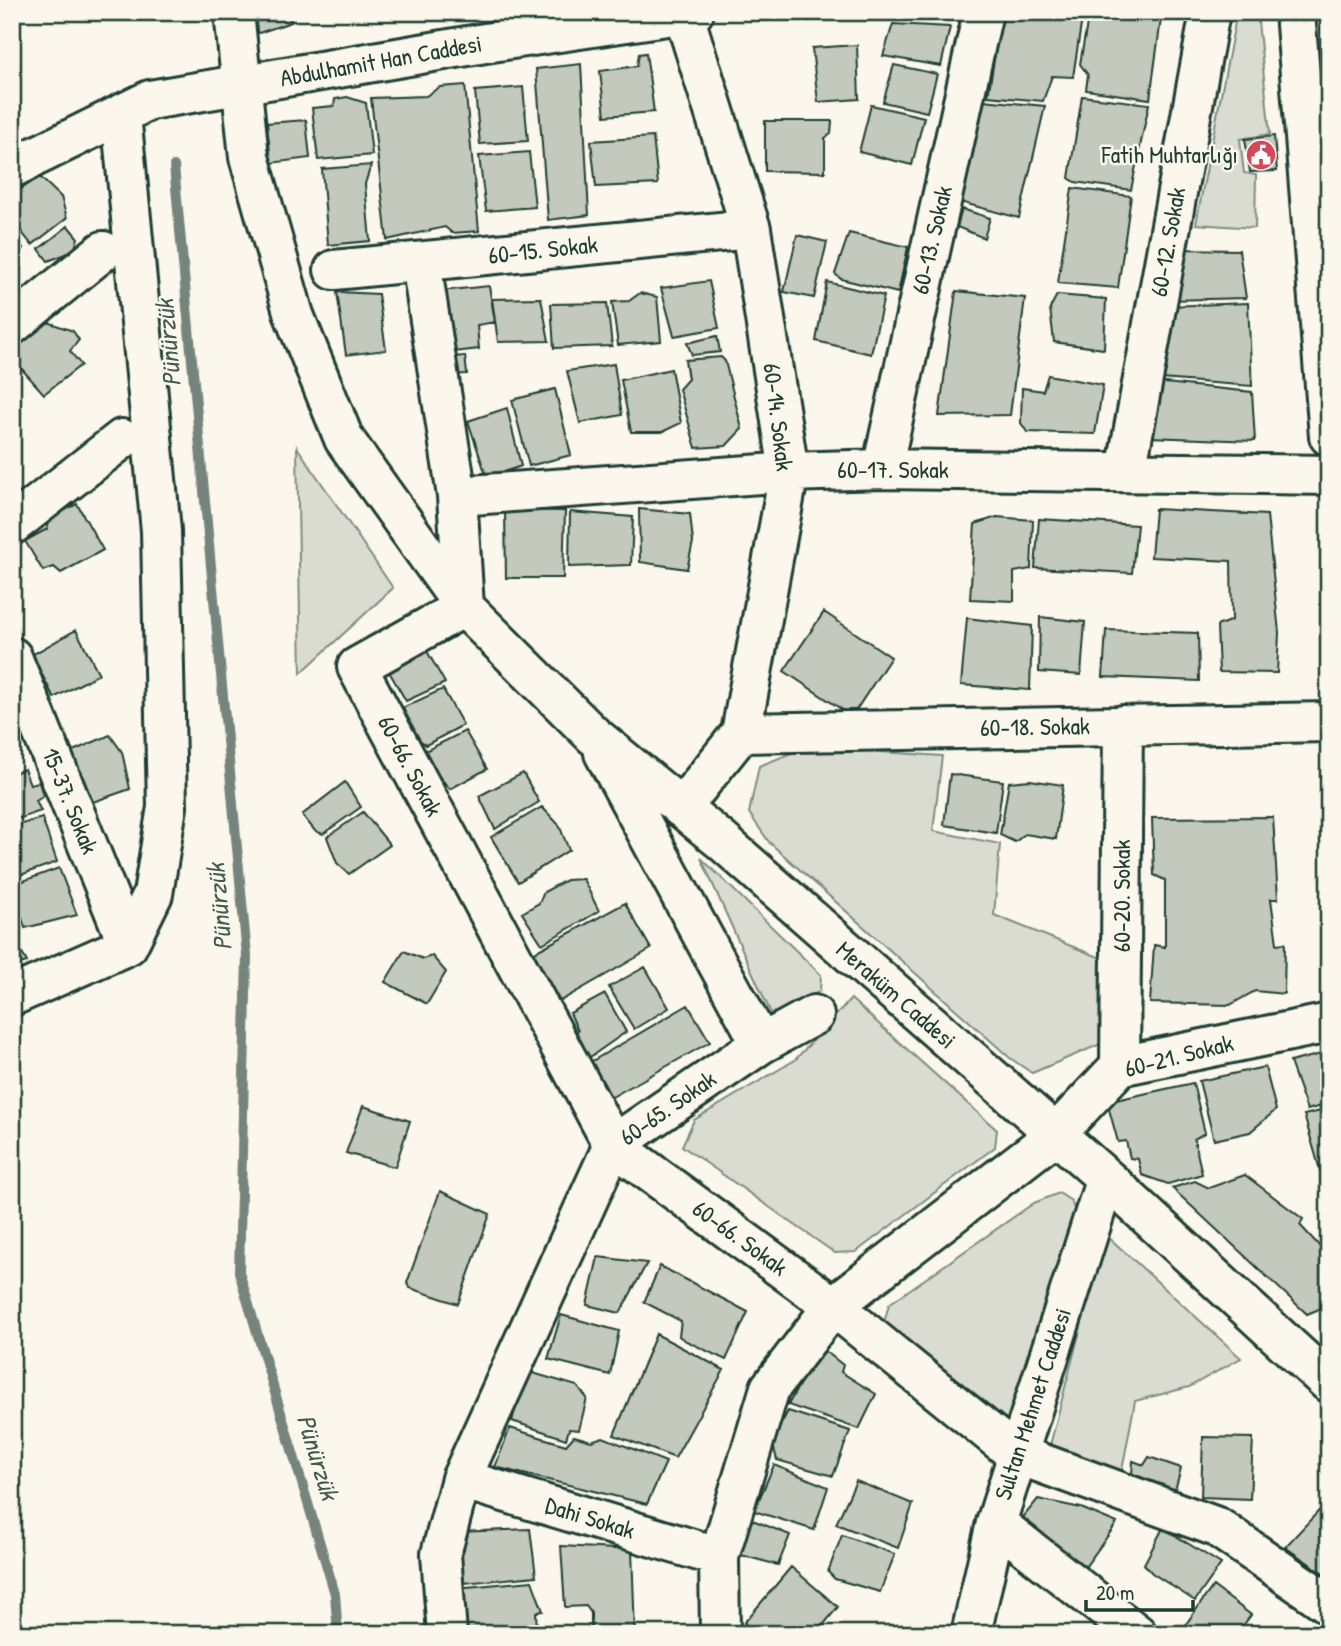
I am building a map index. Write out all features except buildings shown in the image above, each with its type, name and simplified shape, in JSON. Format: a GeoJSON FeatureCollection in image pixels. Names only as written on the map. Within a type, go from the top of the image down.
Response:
{"type":"FeatureCollection","features":[{"type":"Feature","properties":{"kind":"street","name":"Meraküm Caddesi"},"geometry":{"type":"LineString","coordinates":[[233,12],[249,157],[294,315],[344,439],[464,607],[593,734],[1106,1178],[1329,1383]]}},
{"type":"Feature","properties":{"kind":"street","name":"60-13. Sokak"},"geometry":{"type":"LineString","coordinates":[[882,469],[983,12]]}},
{"type":"Feature","properties":{"kind":"street","name":"60-12. Sokak"},"geometry":{"type":"LineString","coordinates":[[1126,472],[1210,12]]}},
{"type":"Feature","properties":{"kind":"street"},"geometry":{"type":"LineString","coordinates":[[1296,12],[1319,210],[1329,436]]}},
{"type":"Feature","properties":{"kind":"street","name":"Abdulhamit Han Caddesi"},"geometry":{"type":"LineString","coordinates":[[12,168],[136,107],[480,28],[687,13]]}},
{"type":"Feature","properties":{"kind":"street","name":"60-14. Sokak"},"geometry":{"type":"LineString","coordinates":[[681,808],[741,733],[789,472],[751,229],[687,13]]}},
{"type":"Feature","properties":{"kind":"street"},"geometry":{"type":"LineString","coordinates":[[12,996],[128,945],[153,894],[167,807],[161,531],[136,107]]}},
{"type":"Feature","properties":{"kind":"street","name":"60-15. Sokak"},"geometry":{"type":"LineString","coordinates":[[334,270],[751,229]]}},
{"type":"Feature","properties":{"kind":"street"},"geometry":{"type":"LineString","coordinates":[[12,325],[103,251]]}},
{"type":"Feature","properties":{"kind":"street"},"geometry":{"type":"LineString","coordinates":[[421,262],[457,496],[464,607]]}},
{"type":"Feature","properties":{"kind":"street"},"geometry":{"type":"LineString","coordinates":[[12,524],[122,439]]}},
{"type":"Feature","properties":{"kind":"street","name":"60-17. Sokak"},"geometry":{"type":"LineString","coordinates":[[457,496],[789,472],[882,469],[1329,475]]}},
{"type":"Feature","properties":{"kind":"street","name":"60-66. Sokak"},"geometry":{"type":"LineString","coordinates":[[464,607],[357,667],[613,1145],[833,1306],[1016,1454],[1217,1527],[1329,1604]]}},
{"type":"Feature","properties":{"kind":"street","name":"15-37. Sokak"},"geometry":{"type":"LineString","coordinates":[[12,657],[128,945]]}},
{"type":"Feature","properties":{"kind":"street","name":"60-18. Sokak"},"geometry":{"type":"LineString","coordinates":[[741,733],[1329,722]]}},
{"type":"Feature","properties":{"kind":"street","name":"60-20. Sokak"},"geometry":{"type":"LineString","coordinates":[[1120,1066],[1123,725]]}},
{"type":"Feature","properties":{"kind":"street"},"geometry":{"type":"LineString","coordinates":[[593,734],[761,1044]]}},
{"type":"Feature","properties":{"kind":"street","name":"60-65. Sokak"},"geometry":{"type":"LineString","coordinates":[[446,1634],[441,1554],[461,1479],[613,1145],[761,1044],[814,1015]]}},
{"type":"Feature","properties":{"kind":"street","name":"60-21. Sokak"},"geometry":{"type":"LineString","coordinates":[[720,1634],[719,1558],[770,1388],[833,1306],[1055,1135],[1120,1066],[1329,1023]]}},
{"type":"Feature","properties":{"kind":"street","name":"Sultan Mehmet Caddesi"},"geometry":{"type":"LineString","coordinates":[[971,1634],[996,1522],[1016,1454],[1106,1178]]}},
{"type":"Feature","properties":{"kind":"street","name":"Dahi Sokak"},"geometry":{"type":"LineString","coordinates":[[461,1479],[719,1558]]}},
{"type":"Feature","properties":{"kind":"street"},"geometry":{"type":"LineString","coordinates":[[996,1522],[1137,1634]]}},
{"type":"Feature","properties":{"kind":"shaded area"},"geometry":{"type":"Polygon","coordinates":[[[1237,12],[1257,12],[1270,134],[1240,139],[1244,173],[1256,175],[1255,228],[1196,224],[1237,12]]]}},
{"type":"Feature","properties":{"kind":"shaded area"},"geometry":{"type":"Polygon","coordinates":[[[297,447],[393,588],[301,673],[297,447]]]}},
{"type":"Feature","properties":{"kind":"shaded area"},"geometry":{"type":"Polygon","coordinates":[[[807,747],[942,756],[933,831],[1000,844],[994,915],[1111,962],[1110,1040],[1032,1073],[1010,1058],[769,842],[749,813],[759,766],[807,747]]]}},
{"type":"Feature","properties":{"kind":"shaded area"},"geometry":{"type":"Polygon","coordinates":[[[701,858],[821,975],[820,991],[773,1018],[701,858]]]}},
{"type":"Feature","properties":{"kind":"shaded area"},"geometry":{"type":"Polygon","coordinates":[[[851,999],[997,1130],[995,1147],[856,1252],[835,1253],[682,1146],[694,1120],[795,1060],[851,999]]]}},
{"type":"Feature","properties":{"kind":"shaded area"},"geometry":{"type":"Polygon","coordinates":[[[1059,1193],[1071,1201],[1075,1211],[1011,1439],[883,1327],[889,1304],[1034,1203],[1059,1193]]]}},
{"type":"Feature","properties":{"kind":"shaded area"},"geometry":{"type":"Polygon","coordinates":[[[1105,1234],[1241,1358],[1189,1387],[1135,1401],[1121,1476],[1047,1457],[1105,1234]]]}},
{"type":"Feature","properties":{"kind":"waterway","name":"Pünürzük"},"geometry":{"type":"LineString","coordinates":[[174,166],[247,956],[239,1272],[335,1594],[338,1634]]}},
{"type":"Feature","properties":{"kind":"place","name":"Fatih Muhtarlığı"},"geometry":{"type":"Point","coordinates":[1261,155]}}]}
